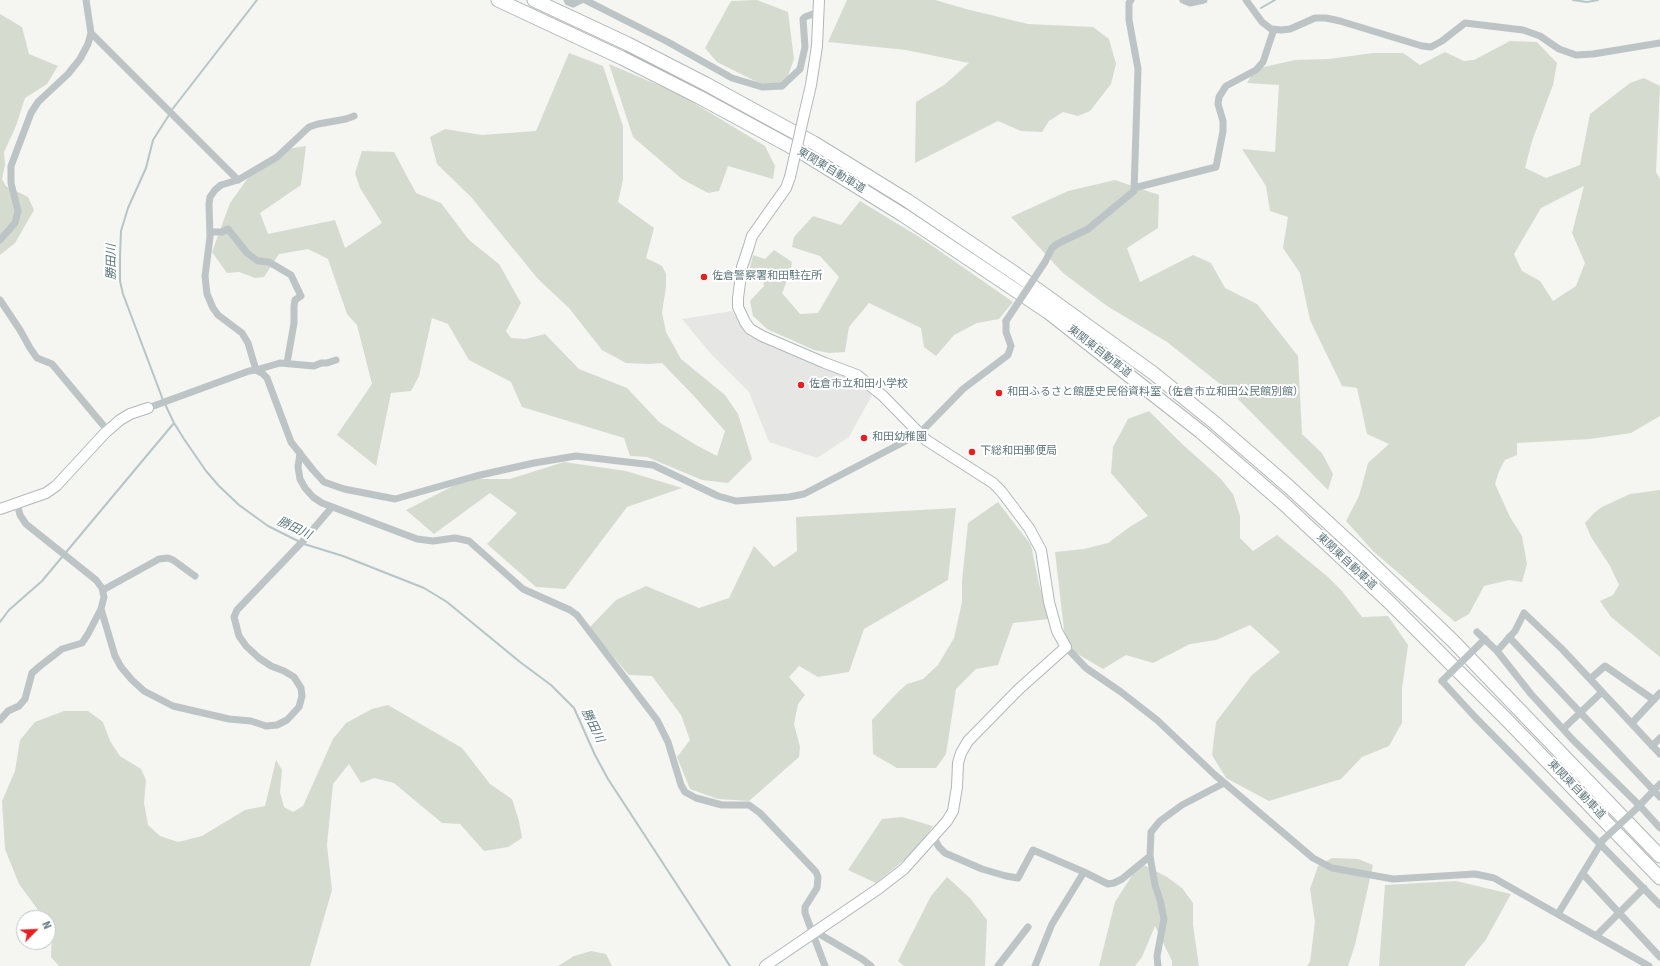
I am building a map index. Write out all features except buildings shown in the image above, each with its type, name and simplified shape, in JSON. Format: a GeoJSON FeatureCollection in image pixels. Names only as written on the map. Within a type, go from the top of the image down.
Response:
{"type":"FeatureCollection","features":[{"type":"Feature","properties":{"kind":"highway","name":"東関東自動車道"},"geometry":{"type":"LineString","coordinates":[[498,0],[562,29],[699,97],[806,155],[903,215],[1048,312],[1201,432],[1321,538],[1388,601],[1513,725],[1660,878]]}},
{"type":"Feature","properties":{"kind":"highway","name":"東関東自動車道"},"geometry":{"type":"LineString","coordinates":[[534,0],[706,84],[814,143],[908,201],[1016,274],[1153,373],[1215,423],[1288,486],[1360,552],[1452,641],[1660,856]]}},
{"type":"Feature","properties":{"kind":"street"},"geometry":{"type":"LineString","coordinates":[[0,240],[15,223],[18,211],[11,182],[10,166],[31,113],[38,102],[68,74],[80,59],[88,44],[91,33],[86,0]]}},
{"type":"Feature","properties":{"kind":"street"},"geometry":{"type":"LineString","coordinates":[[567,0],[573,4],[581,0]]}},
{"type":"Feature","properties":{"kind":"street"},"geometry":{"type":"LineString","coordinates":[[585,0],[668,42],[732,78],[762,87],[782,86],[800,69],[805,47],[803,19],[805,16],[818,12]]}},
{"type":"Feature","properties":{"kind":"street"},"geometry":{"type":"LineString","coordinates":[[819,0],[816,54],[811,85],[790,177],[786,188],[752,236],[742,267],[738,298],[740,314],[745,322],[756,333],[825,363],[858,375],[883,396],[926,440],[993,483],[1001,491],[1029,528],[1041,550],[1049,602],[1057,631],[1066,646],[1086,668],[1121,692],[1157,720],[1224,783],[1313,858],[1332,868],[1393,879],[1475,874],[1494,878],[1649,966]]}},
{"type":"Feature","properties":{"kind":"street"},"geometry":{"type":"LineString","coordinates":[[354,116],[309,127],[277,157],[238,180],[221,185],[210,197],[209,255],[205,276],[207,294],[218,315],[242,333],[248,343],[256,370],[267,378],[291,442],[312,470],[324,482],[344,490],[395,499],[476,476],[534,463],[576,456],[653,465],[718,496],[736,501],[789,497],[804,494],[920,434],[963,388],[1008,355],[1011,346],[1006,332],[1006,321],[1045,262],[1052,248],[1057,244],[1088,229],[1134,191],[1138,69],[1129,20],[1129,4],[1131,0]]}},
{"type":"Feature","properties":{"kind":"street"},"geometry":{"type":"LineString","coordinates":[[1183,0],[1190,2],[1204,0]]}},
{"type":"Feature","properties":{"kind":"street"},"geometry":{"type":"LineString","coordinates":[[1246,0],[1262,22],[1271,29],[1290,29],[1316,18],[1326,18],[1422,46],[1431,47],[1442,41],[1465,23],[1523,30],[1540,36],[1559,49],[1576,55],[1593,54],[1660,43]]}},
{"type":"Feature","properties":{"kind":"street"},"geometry":{"type":"LineString","coordinates":[[1134,188],[1216,167],[1223,131],[1223,121],[1218,104],[1219,96],[1226,86],[1256,70],[1263,62],[1274,29]]}},
{"type":"Feature","properties":{"kind":"street"},"geometry":{"type":"LineString","coordinates":[[91,33],[238,180]]}},
{"type":"Feature","properties":{"kind":"street"},"geometry":{"type":"LineString","coordinates":[[210,232],[222,232],[228,229],[247,253],[258,261],[268,262],[291,275],[301,296],[295,300],[294,323],[287,363]]}},
{"type":"Feature","properties":{"kind":"street"},"geometry":{"type":"LineString","coordinates":[[0,300],[37,358],[52,364],[108,431]]}},
{"type":"Feature","properties":{"kind":"street"},"geometry":{"type":"LineString","coordinates":[[0,509],[46,493],[56,486],[108,431],[120,420],[130,414],[249,371],[280,363],[314,366],[336,360]]}},
{"type":"Feature","properties":{"kind":"street"},"geometry":{"type":"LineString","coordinates":[[300,454],[298,467],[300,479],[305,488],[313,497],[332,507],[417,539],[433,541],[455,538],[469,541],[523,589],[570,610],[577,615],[657,720],[668,742],[681,785],[685,792],[696,798],[722,806],[749,805],[760,813],[816,872],[818,877],[817,888],[805,907],[805,913],[814,933],[825,966]]}},
{"type":"Feature","properties":{"kind":"street"},"geometry":{"type":"LineString","coordinates":[[0,720],[8,711],[19,706],[25,699],[32,673],[62,649],[82,643],[101,609],[104,596],[103,590],[96,580],[26,524],[20,515],[17,503]]}},
{"type":"Feature","properties":{"kind":"street"},"geometry":{"type":"LineString","coordinates":[[101,609],[114,656],[132,680],[144,691],[173,706],[229,719],[251,721],[266,726],[277,725],[287,720],[299,707],[302,696],[301,688],[294,677],[271,666],[259,658],[246,646],[239,636],[234,617],[237,610],[304,540],[332,507]]}},
{"type":"Feature","properties":{"kind":"street"},"geometry":{"type":"LineString","coordinates":[[103,590],[159,559],[168,558],[173,560],[195,576]]}},
{"type":"Feature","properties":{"kind":"street"},"geometry":{"type":"LineString","coordinates":[[1497,651],[1515,631],[1524,613],[1590,679],[1660,754]]}},
{"type":"Feature","properties":{"kind":"street"},"geometry":{"type":"LineString","coordinates":[[1477,632],[1497,651],[1531,694],[1563,729],[1637,808],[1660,828]]}},
{"type":"Feature","properties":{"kind":"street"},"geometry":{"type":"LineString","coordinates":[[1509,638],[1660,797]]}},
{"type":"Feature","properties":{"kind":"street"},"geometry":{"type":"LineString","coordinates":[[1485,639],[1442,681],[1475,717],[1602,842],[1660,905]]}},
{"type":"Feature","properties":{"kind":"street"},"geometry":{"type":"LineString","coordinates":[[765,966],[897,875],[933,836],[953,811],[958,763],[961,753],[968,741],[1019,689],[1066,646]]}},
{"type":"Feature","properties":{"kind":"street"},"geometry":{"type":"LineString","coordinates":[[1590,679],[1605,666],[1654,700]]}},
{"type":"Feature","properties":{"kind":"street"},"geometry":{"type":"LineString","coordinates":[[1563,729],[1602,692]]}},
{"type":"Feature","properties":{"kind":"street"},"geometry":{"type":"LineString","coordinates":[[1632,723],[1660,694]]}},
{"type":"Feature","properties":{"kind":"street"},"geometry":{"type":"LineString","coordinates":[[1652,746],[1660,738]]}},
{"type":"Feature","properties":{"kind":"street"},"geometry":{"type":"LineString","coordinates":[[1158,966],[1157,956],[1164,919],[1155,885],[1150,856],[1151,832],[1155,826],[1182,806],[1224,783]]}},
{"type":"Feature","properties":{"kind":"street"},"geometry":{"type":"LineString","coordinates":[[1558,914],[1602,842],[1660,784]]}},
{"type":"Feature","properties":{"kind":"street"},"geometry":{"type":"LineString","coordinates":[[933,836],[939,847],[945,853],[982,869],[1018,878],[1033,850],[1108,884],[1122,879],[1150,856]]}},
{"type":"Feature","properties":{"kind":"street"},"geometry":{"type":"LineString","coordinates":[[1034,966],[1052,924],[1084,872]]}},
{"type":"Feature","properties":{"kind":"street"},"geometry":{"type":"LineString","coordinates":[[1582,874],[1660,957]]}},
{"type":"Feature","properties":{"kind":"street"},"geometry":{"type":"LineString","coordinates":[[1596,936],[1644,888]]}},
{"type":"Feature","properties":{"kind":"street"},"geometry":{"type":"LineString","coordinates":[[998,966],[1028,927]]}},
{"type":"Feature","properties":{"kind":"street"},"geometry":{"type":"LineString","coordinates":[[814,933],[862,959],[871,966]]}},
{"type":"Feature","properties":{"kind":"shaded area"},"geometry":{"type":"Polygon","coordinates":[[[757,0],[788,12],[794,59],[783,90],[757,82],[717,62],[705,48],[731,1],[757,0]]]}},
{"type":"Feature","properties":{"kind":"shaded area"},"geometry":{"type":"Polygon","coordinates":[[[847,0],[935,0],[1028,24],[1093,27],[1109,39],[1116,64],[1111,84],[1090,111],[1078,116],[1063,112],[1049,121],[1042,132],[1021,131],[998,121],[915,163],[916,102],[944,85],[969,63],[906,50],[828,42],[847,0]]]}},
{"type":"Feature","properties":{"kind":"shaded area"},"geometry":{"type":"Polygon","coordinates":[[[0,14],[22,27],[29,54],[58,66],[47,84],[25,98],[16,126],[4,152],[5,165],[2,179],[6,186],[28,197],[34,210],[15,243],[0,255],[0,14]]]}},
{"type":"Feature","properties":{"kind":"shaded area"},"geometry":{"type":"Polygon","coordinates":[[[1510,41],[1537,42],[1557,63],[1553,85],[1532,141],[1525,168],[1546,178],[1580,165],[1590,114],[1630,83],[1644,78],[1660,86],[1656,172],[1660,179],[1660,416],[1631,433],[1590,439],[1517,443],[1517,455],[1505,460],[1499,471],[1495,484],[1510,517],[1522,536],[1527,564],[1522,582],[1509,580],[1484,586],[1469,614],[1455,622],[1373,551],[1346,521],[1359,496],[1368,463],[1389,444],[1367,434],[1357,388],[1342,386],[1310,320],[1300,273],[1283,248],[1288,217],[1270,211],[1266,186],[1242,149],[1275,152],[1279,85],[1247,83],[1255,69],[1295,60],[1329,59],[1373,53],[1403,53],[1420,65],[1445,52],[1464,61],[1474,60],[1510,41]],[[1584,186],[1541,208],[1514,254],[1522,271],[1540,281],[1553,301],[1576,286],[1585,263],[1572,233],[1584,186]]]}},
{"type":"Feature","properties":{"kind":"shaded area"},"geometry":{"type":"Polygon","coordinates":[[[569,53],[603,66],[623,126],[623,180],[618,202],[654,228],[646,258],[662,266],[666,274],[666,287],[662,312],[666,332],[681,359],[725,395],[738,414],[752,459],[728,483],[702,480],[647,457],[630,456],[624,438],[522,407],[511,382],[469,360],[448,324],[432,318],[419,376],[411,391],[391,393],[376,466],[337,435],[372,384],[357,325],[347,314],[328,259],[308,249],[279,254],[264,277],[255,278],[239,272],[227,273],[212,252],[230,203],[253,171],[287,149],[306,146],[301,185],[260,213],[268,234],[335,220],[345,248],[382,223],[360,188],[355,173],[362,151],[394,152],[416,193],[441,203],[469,240],[499,264],[521,303],[506,331],[511,338],[525,339],[545,334],[579,369],[627,388],[659,422],[717,456],[725,431],[693,395],[662,363],[626,363],[602,350],[569,308],[538,279],[471,197],[437,164],[430,137],[445,129],[482,135],[536,131],[569,53]]]}},
{"type":"Feature","properties":{"kind":"shaded area"},"geometry":{"type":"Polygon","coordinates":[[[609,64],[679,94],[765,146],[775,166],[773,179],[728,166],[719,191],[708,193],[682,179],[633,137],[609,64]]]}},
{"type":"Feature","properties":{"kind":"shaded area"},"geometry":{"type":"Polygon","coordinates":[[[1115,180],[1159,195],[1158,228],[1127,248],[1140,282],[1193,255],[1211,263],[1225,288],[1257,304],[1298,356],[1302,434],[1322,453],[1333,474],[1328,490],[1234,395],[1167,342],[1107,306],[1063,273],[1011,217],[1068,191],[1115,180]]]}},
{"type":"Feature","properties":{"kind":"shaded area"},"geometry":{"type":"Polygon","coordinates":[[[860,201],[921,238],[1013,302],[999,319],[977,323],[954,335],[936,356],[924,347],[921,328],[869,303],[849,327],[845,352],[829,353],[814,350],[767,329],[753,316],[750,301],[764,286],[763,276],[749,272],[753,255],[765,259],[774,250],[792,262],[790,274],[782,293],[800,314],[818,313],[839,277],[820,256],[792,247],[794,237],[813,216],[841,225],[860,201]]]}},
{"type":"Feature","properties":{"kind":"shaded area","name":"佐倉市立和田小学校"},"geometry":{"type":"Polygon","coordinates":[[[732,311],[748,336],[853,379],[872,395],[849,437],[817,458],[769,442],[749,392],[711,354],[682,319],[732,311]]]}},
{"type":"Feature","properties":{"kind":"shaded area"},"geometry":{"type":"Polygon","coordinates":[[[1149,411],[1181,443],[1220,478],[1233,494],[1240,516],[1240,538],[1253,551],[1277,535],[1328,577],[1342,591],[1362,617],[1388,616],[1408,645],[1402,689],[1402,723],[1389,746],[1362,757],[1341,779],[1269,801],[1226,778],[1212,755],[1216,722],[1252,675],[1280,652],[1250,625],[1216,640],[1190,644],[1153,663],[1126,655],[1103,669],[1066,647],[1055,552],[1084,549],[1108,543],[1131,526],[1148,516],[1111,473],[1113,447],[1128,419],[1149,411]]]}},
{"type":"Feature","properties":{"kind":"shaded area"},"geometry":{"type":"Polygon","coordinates":[[[564,462],[626,471],[682,488],[627,507],[565,589],[536,587],[487,544],[517,513],[490,493],[434,534],[406,510],[467,479],[510,479],[564,462]]]}},
{"type":"Feature","properties":{"kind":"shaded area"},"geometry":{"type":"Polygon","coordinates":[[[1660,490],[1660,657],[1611,617],[1600,601],[1613,595],[1619,585],[1610,566],[1591,537],[1585,523],[1602,507],[1630,494],[1660,490]]]}},
{"type":"Feature","properties":{"kind":"shaded area"},"geometry":{"type":"Polygon","coordinates":[[[998,502],[1031,545],[1039,584],[1049,619],[1013,623],[998,665],[976,669],[956,689],[946,754],[936,768],[897,768],[873,754],[872,720],[907,684],[923,679],[938,665],[954,638],[962,602],[962,581],[968,523],[998,502]]]}},
{"type":"Feature","properties":{"kind":"shaded area"},"geometry":{"type":"Polygon","coordinates":[[[956,508],[948,580],[864,629],[849,672],[818,677],[799,666],[789,677],[805,695],[798,704],[794,724],[800,747],[799,757],[749,801],[718,799],[690,789],[677,757],[690,740],[681,715],[652,676],[629,675],[589,628],[616,600],[646,586],[699,608],[729,598],[754,546],[774,567],[797,551],[796,517],[956,508]]]}},
{"type":"Feature","properties":{"kind":"shaded area"},"geometry":{"type":"Polygon","coordinates":[[[388,705],[462,748],[490,784],[512,799],[519,821],[522,838],[508,847],[484,851],[460,824],[442,823],[394,783],[374,778],[361,783],[349,764],[333,784],[327,845],[332,890],[310,966],[59,966],[51,957],[51,950],[56,950],[56,910],[38,910],[19,884],[5,849],[2,801],[15,771],[20,740],[35,722],[64,711],[88,711],[103,722],[110,741],[120,756],[141,769],[146,780],[144,803],[148,825],[160,836],[178,842],[202,836],[245,810],[265,806],[276,760],[282,770],[280,792],[284,807],[293,812],[303,806],[333,739],[346,723],[372,709],[388,705]]]}},
{"type":"Feature","properties":{"kind":"shaded area"},"geometry":{"type":"Polygon","coordinates":[[[902,817],[933,826],[916,850],[876,883],[848,870],[882,819],[902,817]]]}},
{"type":"Feature","properties":{"kind":"shaded area"},"geometry":{"type":"Polygon","coordinates":[[[1332,858],[1358,859],[1373,865],[1355,945],[1348,966],[1307,966],[1310,962],[1315,922],[1310,889],[1318,866],[1332,858]]]}},
{"type":"Feature","properties":{"kind":"shaded area"},"geometry":{"type":"Polygon","coordinates":[[[1140,863],[1167,877],[1182,888],[1193,903],[1193,925],[1199,966],[1172,966],[1172,961],[1155,926],[1142,957],[1135,966],[1099,966],[1115,902],[1140,863]]]}},
{"type":"Feature","properties":{"kind":"shaded area"},"geometry":{"type":"Polygon","coordinates":[[[947,877],[970,898],[987,920],[985,966],[904,966],[898,961],[931,896],[947,877]]]}},
{"type":"Feature","properties":{"kind":"shaded area"},"geometry":{"type":"Polygon","coordinates":[[[1456,881],[1511,894],[1485,941],[1464,966],[1379,966],[1385,885],[1456,881]]]}},
{"type":"Feature","properties":{"kind":"shaded area"},"geometry":{"type":"Polygon","coordinates":[[[591,951],[606,954],[612,966],[558,966],[574,956],[591,951]]]}},
{"type":"Feature","properties":{"kind":"waterway","name":"勝田川"},"geometry":{"type":"LineString","coordinates":[[171,111],[257,0]]}},
{"type":"Feature","properties":{"kind":"waterway"},"geometry":{"type":"LineString","coordinates":[[1261,8],[1275,0]]}},
{"type":"Feature","properties":{"kind":"waterway"},"geometry":{"type":"LineString","coordinates":[[1573,0],[1587,2],[1598,0]]}},
{"type":"Feature","properties":{"kind":"waterway","name":"勝田川"},"geometry":{"type":"LineString","coordinates":[[163,400],[123,294],[120,281],[120,256],[121,231],[128,208],[146,168],[153,140],[169,115]]}},
{"type":"Feature","properties":{"kind":"waterway","name":"勝田川"},"geometry":{"type":"LineString","coordinates":[[165,404],[184,439],[206,471],[219,486],[239,505],[268,526],[300,542]]}},
{"type":"Feature","properties":{"kind":"waterway"},"geometry":{"type":"LineString","coordinates":[[0,622],[9,610],[42,581],[174,423]]}},
{"type":"Feature","properties":{"kind":"waterway","name":"勝田川"},"geometry":{"type":"LineString","coordinates":[[304,544],[343,556],[424,588],[447,602],[520,662],[551,685],[574,708],[595,755],[608,779],[730,966]]}},
{"type":"Feature","properties":{"kind":"place","name":"佐倉警察署和田駐在所"},"geometry":{"type":"Point","coordinates":[704,277]}},
{"type":"Feature","properties":{"kind":"place","name":"佐倉市立和田小学校"},"geometry":{"type":"Point","coordinates":[801,385]}},
{"type":"Feature","properties":{"kind":"place","name":"和田ふるさと館歴史民俗資料室（佐倉市立和田公民館別館）"},"geometry":{"type":"Point","coordinates":[999,393]}},
{"type":"Feature","properties":{"kind":"place","name":"和田幼稚園"},"geometry":{"type":"Point","coordinates":[864,438]}},
{"type":"Feature","properties":{"kind":"place","name":"下総和田郵便局"},"geometry":{"type":"Point","coordinates":[972,452]}}]}
